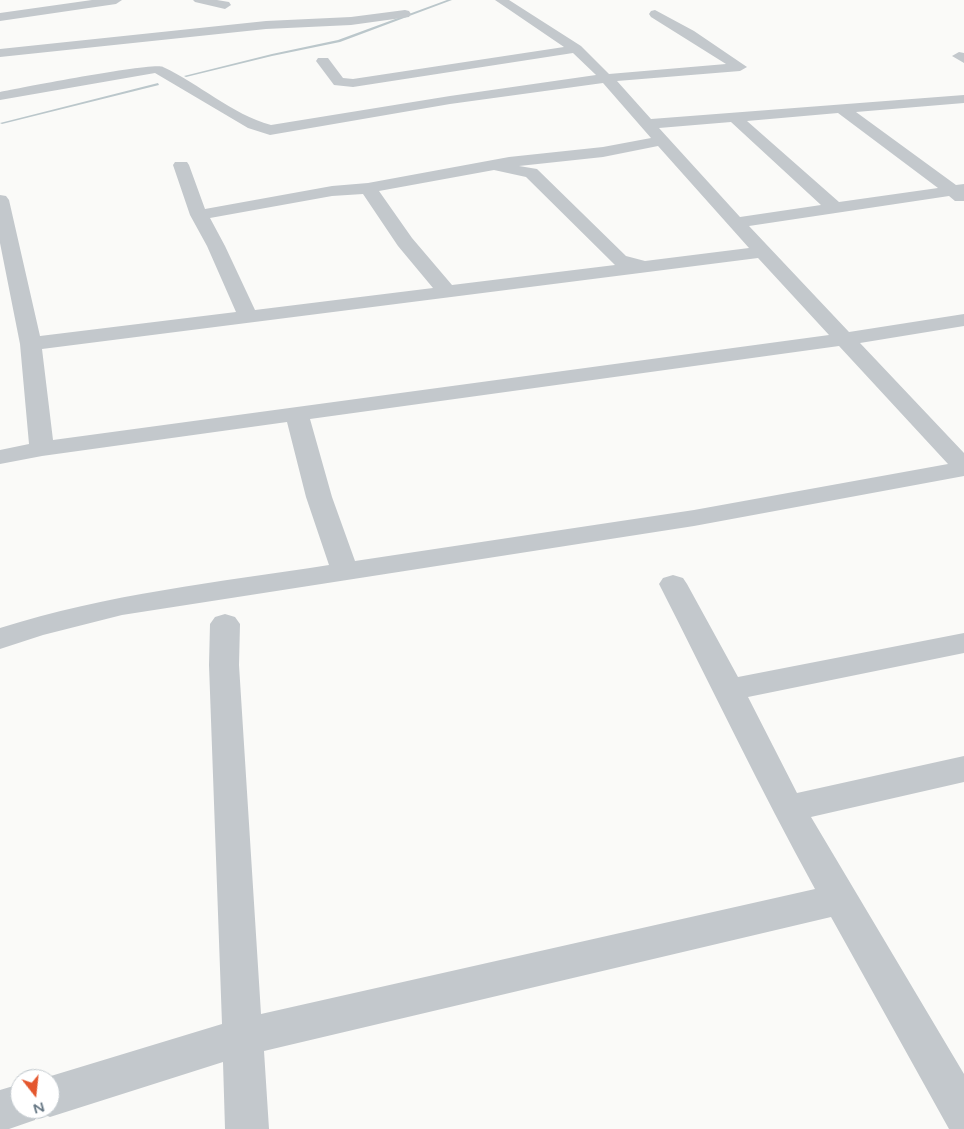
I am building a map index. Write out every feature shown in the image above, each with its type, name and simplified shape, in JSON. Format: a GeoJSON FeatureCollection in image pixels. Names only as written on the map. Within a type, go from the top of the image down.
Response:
{"type":"FeatureCollection","features":[{"type":"Feature","properties":{"kind":"street"},"geometry":{"type":"LineString","coordinates":[[0,17],[116,0]]}},
{"type":"Feature","properties":{"kind":"street"},"geometry":{"type":"LineString","coordinates":[[199,0],[225,5]]}},
{"type":"Feature","properties":{"kind":"street"},"geometry":{"type":"LineString","coordinates":[[501,0],[576,49],[606,78],[650,124],[736,223],[964,468]]}},
{"type":"Feature","properties":{"kind":"street"},"geometry":{"type":"LineString","coordinates":[[59,9],[74,17]]}},
{"type":"Feature","properties":{"kind":"street"},"geometry":{"type":"LineString","coordinates":[[0,53],[266,25],[351,21],[404,14]]}},
{"type":"Feature","properties":{"kind":"street"},"geometry":{"type":"LineString","coordinates":[[0,96],[157,70],[236,116],[253,125],[270,130],[450,100],[606,78],[740,67],[690,34],[655,14]]}},
{"type":"Feature","properties":{"kind":"street"},"geometry":{"type":"LineString","coordinates":[[101,32],[113,42]]}},
{"type":"Feature","properties":{"kind":"street"},"geometry":{"type":"LineString","coordinates":[[323,61],[340,82],[353,83],[576,49]]}},
{"type":"Feature","properties":{"kind":"street"},"geometry":{"type":"LineString","coordinates":[[650,124],[964,99]]}},
{"type":"Feature","properties":{"kind":"street"},"geometry":{"type":"LineString","coordinates":[[935,101],[957,114]]}},
{"type":"Feature","properties":{"kind":"street"},"geometry":{"type":"LineString","coordinates":[[842,109],[960,193]]}},
{"type":"Feature","properties":{"kind":"street"},"geometry":{"type":"LineString","coordinates":[[734,117],[835,208]]}},
{"type":"Feature","properties":{"kind":"street"},"geometry":{"type":"LineString","coordinates":[[199,215],[332,191],[368,188],[543,158],[603,152],[663,140]]}},
{"type":"Feature","properties":{"kind":"street"},"geometry":{"type":"LineString","coordinates":[[531,173],[543,158]]}},
{"type":"Feature","properties":{"kind":"street"},"geometry":{"type":"LineString","coordinates":[[181,165],[199,215],[216,246],[248,316]]}},
{"type":"Feature","properties":{"kind":"street"},"geometry":{"type":"LineString","coordinates":[[491,166],[531,173],[618,265]]}},
{"type":"Feature","properties":{"kind":"street"},"geometry":{"type":"LineString","coordinates":[[368,188],[405,242],[446,291]]}},
{"type":"Feature","properties":{"kind":"street"},"geometry":{"type":"LineString","coordinates":[[736,223],[835,208],[960,193]]}},
{"type":"Feature","properties":{"kind":"street"},"geometry":{"type":"LineString","coordinates":[[0,200],[5,244],[31,344],[42,449]]}},
{"type":"Feature","properties":{"kind":"street"},"geometry":{"type":"LineString","coordinates":[[31,344],[446,291],[618,265],[646,267],[764,252]]}},
{"type":"Feature","properties":{"kind":"street"},"geometry":{"type":"LineString","coordinates":[[0,457],[42,449],[845,339],[964,320]]}},
{"type":"Feature","properties":{"kind":"street"},"geometry":{"type":"LineString","coordinates":[[297,414],[319,498],[345,570]]}},
{"type":"Feature","properties":{"kind":"street"},"geometry":{"type":"LineString","coordinates":[[0,639],[36,627],[122,606],[345,570],[694,518],[964,468]]}},
{"type":"Feature","properties":{"kind":"street"},"geometry":{"type":"LineString","coordinates":[[673,584],[729,690],[788,809],[964,1114]]}},
{"type":"Feature","properties":{"kind":"street"},"geometry":{"type":"LineString","coordinates":[[225,624],[224,665],[248,1129]]}},
{"type":"Feature","properties":{"kind":"street"},"geometry":{"type":"LineString","coordinates":[[729,690],[964,643]]}},
{"type":"Feature","properties":{"kind":"street"},"geometry":{"type":"LineString","coordinates":[[788,809],[964,769]]}},
{"type":"Feature","properties":{"kind":"street"},"geometry":{"type":"LineString","coordinates":[[60,1093],[243,1037],[841,899]]}},
{"type":"Feature","properties":{"kind":"waterway"},"geometry":{"type":"LineString","coordinates":[[186,76],[339,41],[450,0]]}},
{"type":"Feature","properties":{"kind":"waterway"},"geometry":{"type":"LineString","coordinates":[[2,123],[158,84]]}}]}
